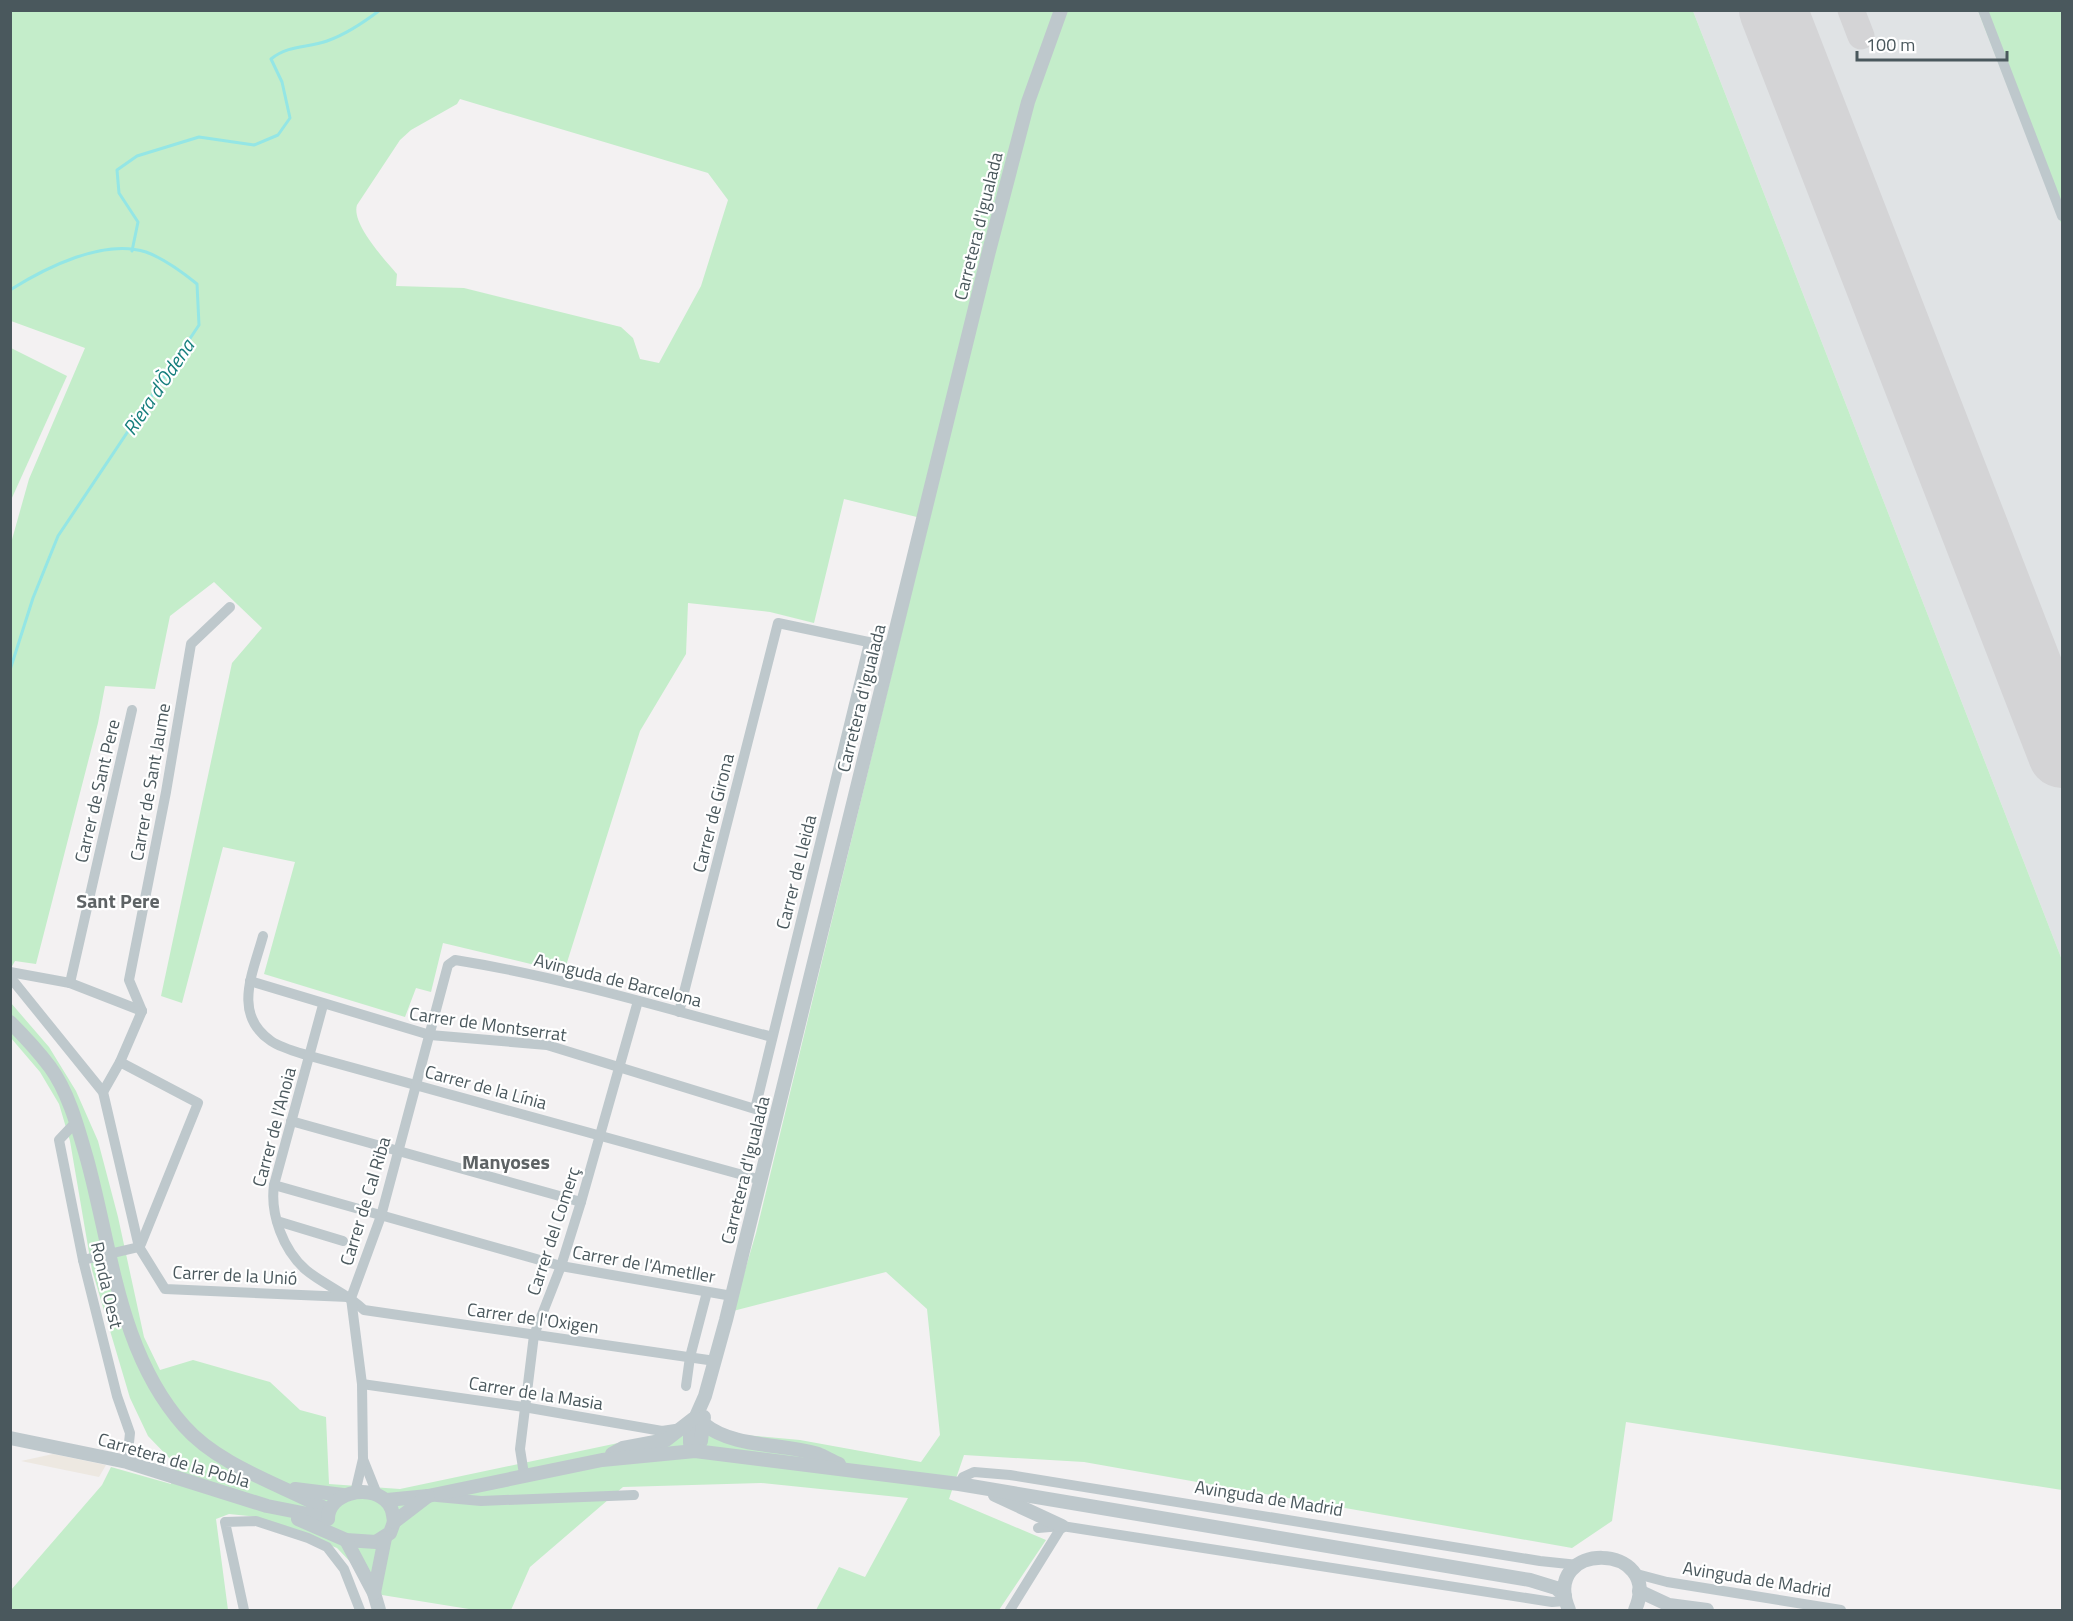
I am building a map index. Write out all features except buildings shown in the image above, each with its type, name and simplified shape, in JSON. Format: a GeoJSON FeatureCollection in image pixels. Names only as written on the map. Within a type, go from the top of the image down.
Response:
{"type":"FeatureCollection","features":[{"type":"Feature","properties":{"kind":"street","name":"Carretera d'Igualada"},"geometry":{"type":"LineString","coordinates":[[695,1451],[701,1441],[692,1425],[705,1396],[732,1296],[1028,102],[1061,10]]}},
{"type":"Feature","properties":{"kind":"street"},"geometry":{"type":"LineString","coordinates":[[1983,10],[2062,216]]}},
{"type":"Feature","properties":{"kind":"street","name":"Carrer de Sant Jaume"},"geometry":{"type":"LineString","coordinates":[[142,1011],[129,980],[166,792],[191,644],[230,607]]}},
{"type":"Feature","properties":{"kind":"street","name":"Carrer de Girona"},"geometry":{"type":"LineString","coordinates":[[679,1012],[778,623],[869,643]]}},
{"type":"Feature","properties":{"kind":"street"},"geometry":{"type":"LineString","coordinates":[[869,643],[892,646]]}},
{"type":"Feature","properties":{"kind":"street","name":"Carrer de Lleida"},"geometry":{"type":"LineString","coordinates":[[755,1109],[869,643]]}},
{"type":"Feature","properties":{"kind":"street","name":"Carrer de Sant Pere"},"geometry":{"type":"LineString","coordinates":[[70,983],[132,710]]}},
{"type":"Feature","properties":{"kind":"street","name":"Carrer de la Línia"},"geometry":{"type":"LineString","coordinates":[[263,936],[246,998],[249,1016],[258,1030],[272,1042],[310,1056],[760,1180]]}},
{"type":"Feature","properties":{"kind":"street","name":"Avinguda de Barcelona"},"geometry":{"type":"LineString","coordinates":[[455,960],[487,965],[638,1000],[772,1037]]}},
{"type":"Feature","properties":{"kind":"street","name":"Carrer de Cal Riba"},"geometry":{"type":"LineString","coordinates":[[349,1494],[363,1459],[362,1384],[351,1298],[381,1216],[448,966],[455,960]]}},
{"type":"Feature","properties":{"kind":"street"},"geometry":{"type":"LineString","coordinates":[[10,972],[70,983],[142,1011],[120,1062],[103,1092],[10,977]]}},
{"type":"Feature","properties":{"kind":"street","name":"Carrer de Montserrat"},"geometry":{"type":"LineString","coordinates":[[250,981],[323,1005],[430,1035],[547,1046],[755,1109]]}},
{"type":"Feature","properties":{"kind":"street","name":"Carrer del Comerç"},"geometry":{"type":"LineString","coordinates":[[524,1474],[521,1458],[524,1407],[534,1335],[561,1266],[581,1202],[638,1000]]}},
{"type":"Feature","properties":{"kind":"street","name":"Carrer de l'Anoia"},"geometry":{"type":"LineString","coordinates":[[323,1005],[271,1203],[288,1246],[306,1269],[351,1298]]}},
{"type":"Feature","properties":{"kind":"street"},"geometry":{"type":"LineString","coordinates":[[10,1022],[51,1068],[76,1122],[129,1327],[141,1364],[185,1428],[244,1471],[287,1488],[328,1514],[374,1593],[379,1611]]}},
{"type":"Feature","properties":{"kind":"street"},"geometry":{"type":"LineString","coordinates":[[83,1260],[140,1247],[198,1103],[120,1062]]}},
{"type":"Feature","properties":{"kind":"street","name":"Carrer de la Unió"},"geometry":{"type":"LineString","coordinates":[[103,1092],[140,1247],[165,1289],[351,1298]]}},
{"type":"Feature","properties":{"kind":"street"},"geometry":{"type":"LineString","coordinates":[[291,1121],[581,1202]]}},
{"type":"Feature","properties":{"kind":"street","name":"Ronda Oest"},"geometry":{"type":"LineString","coordinates":[[76,1122],[59,1140],[83,1260],[117,1396],[129,1433],[127,1462]]}},
{"type":"Feature","properties":{"kind":"street","name":"Carrer de l'Ametller"},"geometry":{"type":"LineString","coordinates":[[274,1185],[561,1266],[732,1296]]}},
{"type":"Feature","properties":{"kind":"street"},"geometry":{"type":"LineString","coordinates":[[277,1221],[343,1241]]}},
{"type":"Feature","properties":{"kind":"street"},"geometry":{"type":"LineString","coordinates":[[686,1386],[690,1358],[707,1292]]}},
{"type":"Feature","properties":{"kind":"street","name":"Carrer de l'Oxigen"},"geometry":{"type":"LineString","coordinates":[[351,1298],[364,1310],[715,1361]]}},
{"type":"Feature","properties":{"kind":"street","name":"Carrer de la Masia"},"geometry":{"type":"LineString","coordinates":[[362,1384],[524,1407],[662,1431],[692,1425]]}},
{"type":"Feature","properties":{"kind":"street"},"geometry":{"type":"LineString","coordinates":[[374,1593],[385,1538],[394,1522],[428,1496],[524,1474],[602,1460],[623,1448],[666,1440],[692,1425],[727,1436],[818,1454],[852,1469]]}},
{"type":"Feature","properties":{"kind":"street","name":"Carretera de la Pobla"},"geometry":{"type":"LineString","coordinates":[[10,1438],[127,1462],[267,1506],[328,1514]]}},
{"type":"Feature","properties":{"kind":"street","name":"Avinguda de Madrid"},"geometry":{"type":"LineString","coordinates":[[602,1460],[695,1451],[959,1484],[1530,1580],[1556,1588],[1566,1602]]}},
{"type":"Feature","properties":{"kind":"street","name":"Carrer de Cal Riba"},"geometry":{"type":"LineString","coordinates":[[363,1459],[382,1497]]}},
{"type":"Feature","properties":{"kind":"street","name":"Avinguda de Madrid"},"geometry":{"type":"LineString","coordinates":[[959,1484],[963,1477],[974,1472],[1010,1475],[1540,1561],[1574,1570]]}},
{"type":"Feature","properties":{"kind":"street"},"geometry":{"type":"LineString","coordinates":[[287,1488],[382,1497],[428,1496],[481,1501],[634,1495]]}},
{"type":"Feature","properties":{"kind":"street"},"geometry":{"type":"LineString","coordinates":[[980,1488],[1062,1526]]}},
{"type":"Feature","properties":{"kind":"street"},"geometry":{"type":"LineString","coordinates":[[328,1514],[349,1494]]}},
{"type":"Feature","properties":{"kind":"street"},"geometry":{"type":"LineString","coordinates":[[382,1497],[394,1522]]}},
{"type":"Feature","properties":{"kind":"street"},"geometry":{"type":"LineString","coordinates":[[267,1506],[343,1538],[365,1543],[385,1538]]}},
{"type":"Feature","properties":{"kind":"street"},"geometry":{"type":"LineString","coordinates":[[244,1611],[225,1522],[256,1521],[308,1538],[327,1547],[344,1569],[360,1611]]}},
{"type":"Feature","properties":{"kind":"street"},"geometry":{"type":"LineString","coordinates":[[1010,1611],[1062,1526]]}},
{"type":"Feature","properties":{"kind":"street"},"geometry":{"type":"LineString","coordinates":[[1038,1528],[1062,1526],[1552,1602],[1566,1602],[1574,1570],[1595,1557],[1607,1557],[1619,1560],[1633,1573],[1639,1591],[1635,1611]]}},
{"type":"Feature","properties":{"kind":"street","name":"Avinguda de Madrid"},"geometry":{"type":"LineString","coordinates":[[1530,1580],[1558,1579],[1574,1570]]}},
{"type":"Feature","properties":{"kind":"street","name":"Avinguda de Madrid"},"geometry":{"type":"LineString","coordinates":[[1633,1573],[1667,1582],[1841,1611]]}},
{"type":"Feature","properties":{"kind":"street"},"geometry":{"type":"LineString","coordinates":[[1639,1591],[1670,1605],[1707,1611]]}},
{"type":"Feature","properties":{"kind":"street"},"geometry":{"type":"LineString","coordinates":[[1641,1611],[1670,1605]]}},
{"type":"Feature","properties":{"kind":"shaded area"},"geometry":{"type":"Polygon","coordinates":[[[1693,11],[1978,11],[2062,226],[2062,960],[1693,11]]]}},
{"type":"Feature","properties":{"kind":"shaded area"},"geometry":{"type":"Polygon","coordinates":[[[53,1454],[106,1465],[99,1477],[21,1461],[53,1454]]]}},
{"type":"Feature","properties":{"kind":"green space"},"geometry":{"type":"Polygon","coordinates":[[[11,11],[1693,11],[2062,960],[2062,1490],[1626,1422],[1612,1521],[1572,1548],[1084,1462],[964,1455],[949,1499],[1046,1540],[999,1610],[816,1610],[839,1567],[865,1577],[908,1498],[761,1483],[623,1487],[530,1567],[511,1610],[475,1610],[382,1595],[337,1548],[258,1517],[229,1514],[216,1519],[228,1610],[11,1610],[11,1590],[102,1485],[111,1467],[171,1484],[175,1464],[148,1436],[130,1398],[92,1270],[70,1141],[59,1104],[40,1072],[11,1038],[11,1003],[49,1047],[76,1091],[98,1141],[118,1217],[144,1337],[160,1370],[193,1360],[270,1382],[300,1410],[326,1417],[329,1484],[400,1489],[656,1435],[714,1432],[800,1440],[921,1462],[940,1435],[927,1309],[886,1272],[733,1311],[756,1233],[929,520],[844,499],[814,623],[770,612],[688,603],[686,654],[640,731],[564,972],[443,943],[431,992],[416,988],[405,1017],[264,974],[295,862],[223,847],[182,1003],[161,996],[232,663],[262,628],[214,582],[170,616],[155,689],[105,686],[98,723],[36,964],[15,961],[11,968],[11,543],[29,479],[85,348],[11,321],[11,11]],[[460,99],[457,104],[411,130],[400,140],[357,205],[357,213],[359,222],[370,241],[397,274],[396,286],[464,288],[621,327],[633,338],[640,359],[659,363],[701,286],[728,200],[708,173],[460,99]]]}},
{"type":"Feature","properties":{"kind":"green space"},"geometry":{"type":"Polygon","coordinates":[[[1978,11],[2062,11],[2062,226],[1978,11]]]}},
{"type":"Feature","properties":{"kind":"green space"},"geometry":{"type":"Polygon","coordinates":[[[11,348],[67,376],[11,500],[11,348]]]}},
{"type":"Feature","properties":{"kind":"waterway"},"geometry":{"type":"LineString","coordinates":[[132,251],[138,222],[119,193],[117,170],[137,156],[199,137],[254,145],[278,135],[290,118],[282,82],[271,59],[284,51],[334,38],[355,28],[380,10]]}},
{"type":"Feature","properties":{"kind":"waterway","name":"Riera d'Òdena"},"geometry":{"type":"LineString","coordinates":[[10,290],[40,273],[75,258],[112,249],[130,249],[160,258],[197,284],[199,325],[58,536],[33,598],[10,670]]}},
{"type":"Feature","properties":{"kind":"taxiway"},"geometry":{"type":"LineString","coordinates":[[1851,10],[1861,36]]}},
{"type":"Feature","properties":{"kind":"runway"},"geometry":{"type":"LineString","coordinates":[[1773,10],[2062,754]]}},
{"type":"Feature","properties":{"kind":"district","name":"Sant Pere"},"geometry":{"type":"Point","coordinates":[118,900]}},
{"type":"Feature","properties":{"kind":"district","name":"Manyoses"},"geometry":{"type":"Point","coordinates":[506,1161]}}]}
